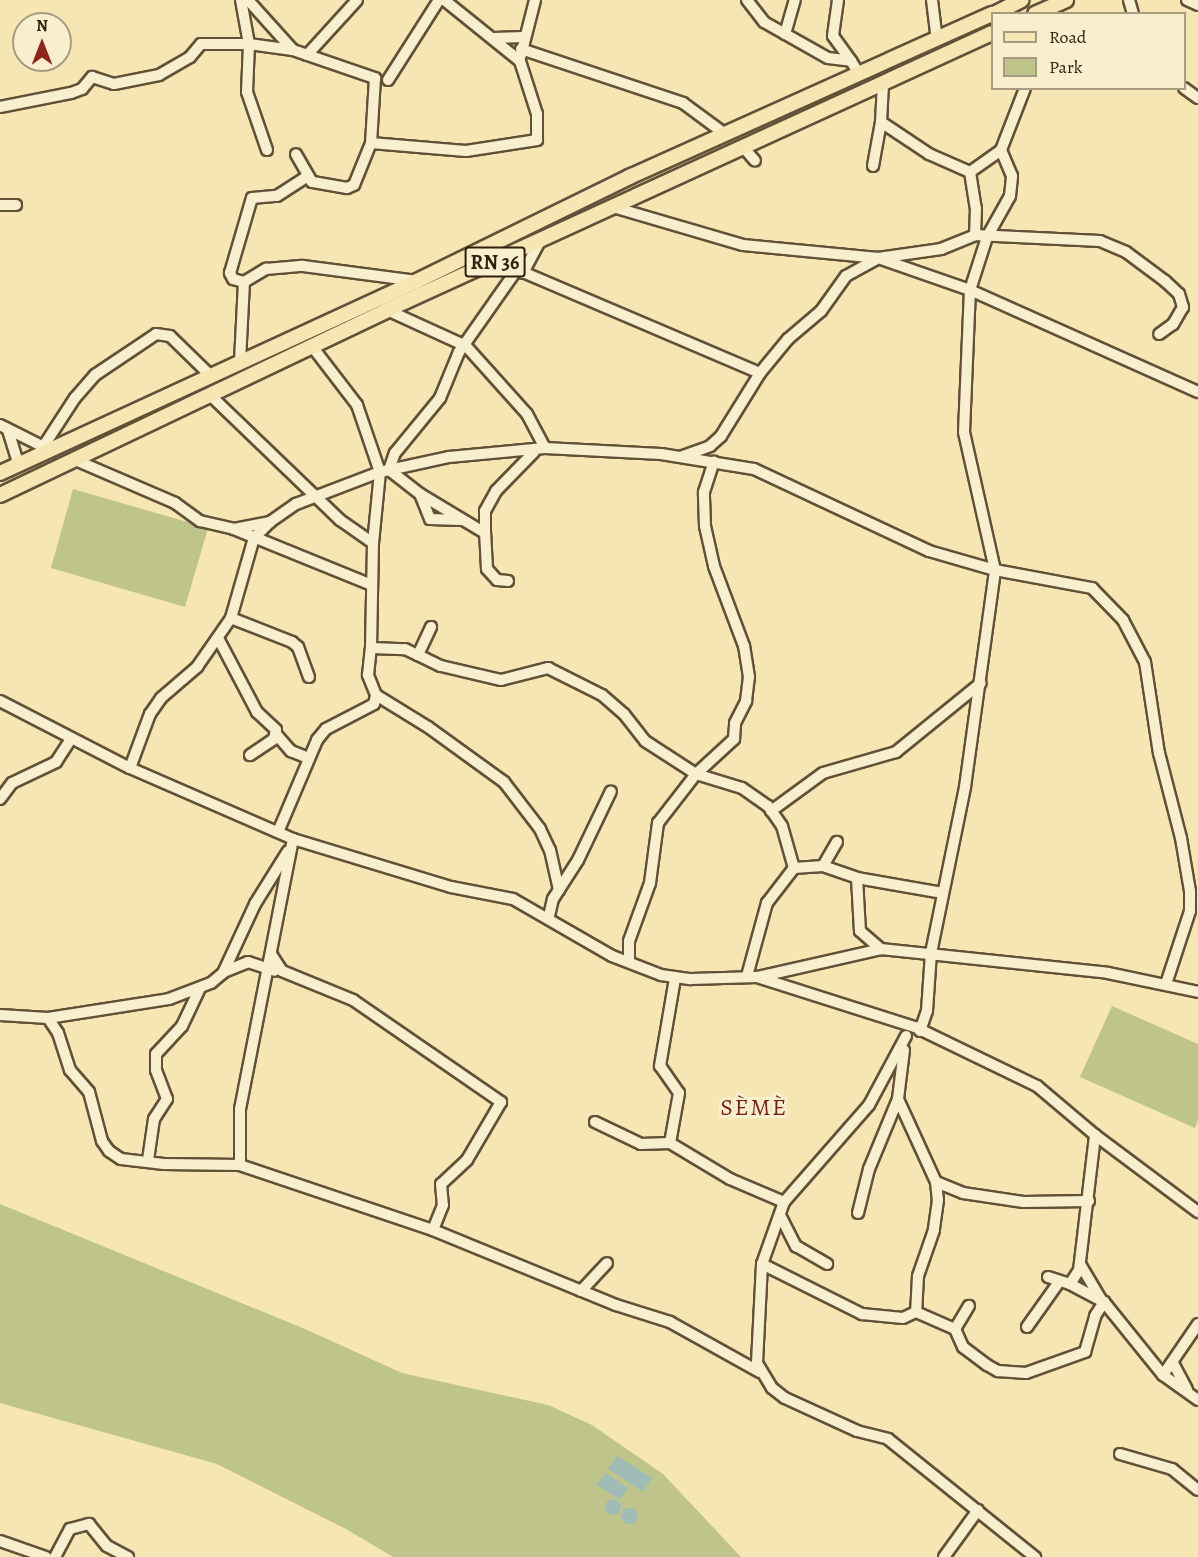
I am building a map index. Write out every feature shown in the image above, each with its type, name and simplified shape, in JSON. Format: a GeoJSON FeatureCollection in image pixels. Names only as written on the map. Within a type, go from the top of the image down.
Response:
{"type":"FeatureCollection","features":[{"type":"Feature","properties":{"kind":"main road","name":"RN 36"},"geometry":{"type":"LineString","coordinates":[[997,12],[1022,0]]}},
{"type":"Feature","properties":{"kind":"main road"},"geometry":{"type":"LineString","coordinates":[[1040,12],[1056,6]]}},
{"type":"Feature","properties":{"kind":"main road","name":"RN 36"},"geometry":{"type":"LineString","coordinates":[[0,473],[19,465],[46,448],[417,280],[725,134],[991,15]]}},
{"type":"Feature","properties":{"kind":"main road","name":"RN 36"},"geometry":{"type":"LineString","coordinates":[[0,495],[311,345],[991,34]]}},
{"type":"Feature","properties":{"kind":"street"},"geometry":{"type":"LineString","coordinates":[[241,0],[249,44],[247,92],[267,150]]}},
{"type":"Feature","properties":{"kind":"street"},"geometry":{"type":"LineString","coordinates":[[248,0],[293,50]]}},
{"type":"Feature","properties":{"kind":"street"},"geometry":{"type":"LineString","coordinates":[[307,55],[357,0]]}},
{"type":"Feature","properties":{"kind":"street"},"geometry":{"type":"LineString","coordinates":[[376,96],[439,0]]}},
{"type":"Feature","properties":{"kind":"street"},"geometry":{"type":"LineString","coordinates":[[444,0],[520,61]]}},
{"type":"Feature","properties":{"kind":"street"},"geometry":{"type":"LineString","coordinates":[[371,143],[466,151],[537,140],[537,114],[520,61],[522,43],[535,0]]}},
{"type":"Feature","properties":{"kind":"street"},"geometry":{"type":"LineString","coordinates":[[747,0],[755,15],[785,33],[828,58],[851,61]]}},
{"type":"Feature","properties":{"kind":"street"},"geometry":{"type":"LineString","coordinates":[[785,33],[795,0]]}},
{"type":"Feature","properties":{"kind":"street"},"geometry":{"type":"LineString","coordinates":[[838,0],[833,36],[859,74]]}},
{"type":"Feature","properties":{"kind":"street"},"geometry":{"type":"LineString","coordinates":[[932,0],[937,39]]}},
{"type":"Feature","properties":{"kind":"street"},"geometry":{"type":"LineString","coordinates":[[1187,0],[1198,5]]}},
{"type":"Feature","properties":{"kind":"street"},"geometry":{"type":"LineString","coordinates":[[494,38],[522,43],[683,103],[725,134]]}},
{"type":"Feature","properties":{"kind":"street"},"geometry":{"type":"LineString","coordinates":[[0,107],[71,93],[82,89],[92,78],[114,84],[159,75],[190,57],[201,44],[249,44],[293,50],[375,78],[388,80]]}},
{"type":"Feature","properties":{"kind":"street"},"geometry":{"type":"LineString","coordinates":[[296,154],[306,177],[316,183],[351,188],[371,143],[376,96],[375,78]]}},
{"type":"Feature","properties":{"kind":"street"},"geometry":{"type":"LineString","coordinates":[[873,166],[881,122],[883,84]]}},
{"type":"Feature","properties":{"kind":"street"},"geometry":{"type":"LineString","coordinates":[[970,172],[1001,150],[1024,90]]}},
{"type":"Feature","properties":{"kind":"street"},"geometry":{"type":"LineString","coordinates":[[881,122],[929,154],[970,172]]}},
{"type":"Feature","properties":{"kind":"street"},"geometry":{"type":"LineString","coordinates":[[743,147],[755,161]]}},
{"type":"Feature","properties":{"kind":"street"},"geometry":{"type":"LineString","coordinates":[[760,1372],[756,1353],[762,1264],[769,1238],[781,1217],[784,1202],[869,1105],[906,1036],[918,1029],[927,1011],[931,953],[965,787],[981,683],[994,570],[964,432],[970,290],[987,237],[1010,196],[1012,176],[1001,150]]}},
{"type":"Feature","properties":{"kind":"street"},"geometry":{"type":"LineString","coordinates":[[970,172],[976,208],[975,235]]}},
{"type":"Feature","properties":{"kind":"street"},"geometry":{"type":"LineString","coordinates":[[306,177],[277,196],[252,198],[230,273],[234,279],[244,282],[266,269],[282,266],[417,280]]}},
{"type":"Feature","properties":{"kind":"street"},"geometry":{"type":"LineString","coordinates":[[0,205],[16,205]]}},
{"type":"Feature","properties":{"kind":"street"},"geometry":{"type":"LineString","coordinates":[[613,207],[743,245],[878,258],[941,249],[975,235],[1074,237],[1100,241],[1126,252],[1165,281],[1182,300],[1180,314],[1159,334]]}},
{"type":"Feature","properties":{"kind":"street"},"geometry":{"type":"LineString","coordinates":[[540,241],[520,272],[466,346],[459,352],[440,398],[395,453],[385,471],[373,543],[371,648],[368,675],[376,695],[428,727],[504,782],[540,829],[550,850],[558,890]]}},
{"type":"Feature","properties":{"kind":"street"},"geometry":{"type":"LineString","coordinates":[[878,258],[970,290],[1198,392]]}},
{"type":"Feature","properties":{"kind":"street"},"geometry":{"type":"LineString","coordinates":[[680,457],[710,446],[721,436],[760,373],[788,339],[821,311],[837,284],[878,258]]}},
{"type":"Feature","properties":{"kind":"street"},"geometry":{"type":"LineString","coordinates":[[497,261],[760,373]]}},
{"type":"Feature","properties":{"kind":"street"},"geometry":{"type":"LineString","coordinates":[[240,361],[244,282]]}},
{"type":"Feature","properties":{"kind":"street"},"geometry":{"type":"LineString","coordinates":[[387,310],[466,346],[527,414],[545,448]]}},
{"type":"Feature","properties":{"kind":"street"},"geometry":{"type":"LineString","coordinates":[[4,428],[46,448],[75,398],[96,375],[156,334],[170,336],[210,375]]}},
{"type":"Feature","properties":{"kind":"street"},"geometry":{"type":"LineString","coordinates":[[311,345],[357,405],[385,471],[485,532]]}},
{"type":"Feature","properties":{"kind":"street"},"geometry":{"type":"LineString","coordinates":[[209,394],[318,496],[340,520],[373,543]]}},
{"type":"Feature","properties":{"kind":"street"},"geometry":{"type":"LineString","coordinates":[[4,428],[19,465]]}},
{"type":"Feature","properties":{"kind":"street"},"geometry":{"type":"LineString","coordinates":[[130,768],[150,714],[161,698],[197,667],[231,618],[254,538],[270,522],[318,496],[385,471],[469,454],[534,452],[545,448],[680,457],[754,469],[929,551],[994,570],[1092,588],[1108,603],[1135,640],[1145,662],[1159,753],[1190,891],[1192,927],[1166,984]]}},
{"type":"Feature","properties":{"kind":"street"},"geometry":{"type":"LineString","coordinates":[[508,581],[497,580],[487,569],[485,511],[496,491],[534,452]]}},
{"type":"Feature","properties":{"kind":"street"},"geometry":{"type":"LineString","coordinates":[[73,459],[175,503],[200,521],[234,529],[372,585]]}},
{"type":"Feature","properties":{"kind":"street"},"geometry":{"type":"LineString","coordinates":[[629,959],[629,941],[650,883],[658,823],[696,774],[734,739],[749,677],[744,646],[714,566],[705,526],[704,492],[714,462]]}},
{"type":"Feature","properties":{"kind":"street"},"geometry":{"type":"LineString","coordinates":[[420,494],[430,519],[465,521],[485,511]]}},
{"type":"Feature","properties":{"kind":"street"},"geometry":{"type":"LineString","coordinates":[[234,529],[270,522]]}},
{"type":"Feature","properties":{"kind":"street"},"geometry":{"type":"LineString","coordinates":[[231,618],[292,642],[298,647],[309,677]]}},
{"type":"Feature","properties":{"kind":"street"},"geometry":{"type":"LineString","coordinates":[[418,655],[431,627]]}},
{"type":"Feature","properties":{"kind":"street"},"geometry":{"type":"LineString","coordinates":[[218,638],[257,712],[291,751],[308,758]]}},
{"type":"Feature","properties":{"kind":"street"},"geometry":{"type":"LineString","coordinates":[[371,648],[405,650],[441,666],[501,680],[540,669],[555,671],[602,695],[624,714],[645,741],[696,774],[742,788],[771,811],[782,826],[794,868]]}},
{"type":"Feature","properties":{"kind":"street"},"geometry":{"type":"LineString","coordinates":[[771,811],[824,773],[896,752],[981,683]]}},
{"type":"Feature","properties":{"kind":"street"},"geometry":{"type":"LineString","coordinates":[[278,832],[308,758],[326,729],[369,710],[376,695]]}},
{"type":"Feature","properties":{"kind":"street"},"geometry":{"type":"LineString","coordinates":[[0,701],[130,768],[278,832],[292,842],[451,887],[513,899],[549,916],[612,956],[629,959],[675,978],[752,976],[855,952],[881,949],[1098,972],[1198,992]]}},
{"type":"Feature","properties":{"kind":"street"},"geometry":{"type":"LineString","coordinates":[[250,755],[270,743],[276,734]]}},
{"type":"Feature","properties":{"kind":"street"},"geometry":{"type":"LineString","coordinates":[[0,799],[12,783],[56,762],[71,739]]}},
{"type":"Feature","properties":{"kind":"street"},"geometry":{"type":"LineString","coordinates":[[549,916],[558,890],[578,860],[611,791]]}},
{"type":"Feature","properties":{"kind":"street"},"geometry":{"type":"LineString","coordinates":[[240,1165],[240,1109],[274,970],[271,954],[292,842]]}},
{"type":"Feature","properties":{"kind":"street"},"geometry":{"type":"LineString","coordinates":[[223,973],[255,904],[292,842]]}},
{"type":"Feature","properties":{"kind":"street"},"geometry":{"type":"LineString","coordinates":[[823,866],[837,842]]}},
{"type":"Feature","properties":{"kind":"street"},"geometry":{"type":"LineString","coordinates":[[794,868],[823,866],[857,878],[943,893]]}},
{"type":"Feature","properties":{"kind":"street"},"geometry":{"type":"LineString","coordinates":[[752,976],[764,910],[794,868]]}},
{"type":"Feature","properties":{"kind":"street"},"geometry":{"type":"LineString","coordinates":[[855,952],[860,931],[857,878]]}},
{"type":"Feature","properties":{"kind":"street"},"geometry":{"type":"LineString","coordinates":[[860,931],[881,949]]}},
{"type":"Feature","properties":{"kind":"street"},"geometry":{"type":"LineString","coordinates":[[0,1015],[48,1018],[169,999],[200,988],[236,964],[248,962],[353,1000],[501,1102],[467,1160],[441,1184],[443,1205],[433,1230]]}},
{"type":"Feature","properties":{"kind":"street"},"geometry":{"type":"LineString","coordinates":[[752,976],[918,1029],[1037,1086],[1095,1135],[1198,1212]]}},
{"type":"Feature","properties":{"kind":"street"},"geometry":{"type":"LineString","coordinates":[[670,1143],[679,1093],[660,1066],[675,978]]}},
{"type":"Feature","properties":{"kind":"street"},"geometry":{"type":"LineString","coordinates":[[148,1160],[154,1119],[167,1099],[156,1070],[156,1054],[182,1026],[200,988]]}},
{"type":"Feature","properties":{"kind":"street"},"geometry":{"type":"LineString","coordinates":[[48,1018],[58,1033],[70,1070],[89,1092],[102,1141],[121,1159],[148,1160],[175,1166],[240,1165],[433,1230],[581,1292],[670,1322],[760,1372],[772,1388],[806,1409],[857,1431],[888,1439],[1035,1557]]}},
{"type":"Feature","properties":{"kind":"street"},"geometry":{"type":"LineString","coordinates":[[858,1213],[869,1169],[898,1099],[906,1036]]}},
{"type":"Feature","properties":{"kind":"street"},"geometry":{"type":"LineString","coordinates":[[898,1099],[936,1182],[937,1218],[918,1276],[916,1312]]}},
{"type":"Feature","properties":{"kind":"street"},"geometry":{"type":"LineString","coordinates":[[595,1122],[641,1144],[670,1143],[730,1179],[784,1202]]}},
{"type":"Feature","properties":{"kind":"street"},"geometry":{"type":"LineString","coordinates":[[1027,1327],[1080,1264],[1095,1135]]}},
{"type":"Feature","properties":{"kind":"street"},"geometry":{"type":"LineString","coordinates":[[936,1182],[963,1193],[1014,1201],[1089,1201]]}},
{"type":"Feature","properties":{"kind":"street"},"geometry":{"type":"LineString","coordinates":[[781,1217],[796,1246],[827,1264]]}},
{"type":"Feature","properties":{"kind":"street"},"geometry":{"type":"LineString","coordinates":[[581,1292],[608,1263]]}},
{"type":"Feature","properties":{"kind":"street"},"geometry":{"type":"LineString","coordinates":[[762,1264],[857,1312],[887,1318],[916,1312],[955,1329],[963,1347],[998,1371],[1026,1374],[1085,1352],[1095,1316],[1103,1302]]}},
{"type":"Feature","properties":{"kind":"street"},"geometry":{"type":"LineString","coordinates":[[1080,1264],[1103,1302],[1163,1375],[1188,1390],[1198,1400]]}},
{"type":"Feature","properties":{"kind":"street"},"geometry":{"type":"LineString","coordinates":[[1048,1277],[1103,1302]]}},
{"type":"Feature","properties":{"kind":"street"},"geometry":{"type":"LineString","coordinates":[[955,1329],[969,1306]]}},
{"type":"Feature","properties":{"kind":"street"},"geometry":{"type":"LineString","coordinates":[[1163,1375],[1198,1324]]}},
{"type":"Feature","properties":{"kind":"street"},"geometry":{"type":"LineString","coordinates":[[1173,1363],[1188,1390]]}},
{"type":"Feature","properties":{"kind":"street"},"geometry":{"type":"LineString","coordinates":[[1120,1454],[1172,1469],[1198,1490]]}},
{"type":"Feature","properties":{"kind":"street"},"geometry":{"type":"LineString","coordinates":[[944,1557],[978,1510]]}},
{"type":"Feature","properties":{"kind":"street"},"geometry":{"type":"LineString","coordinates":[[55,1557],[70,1529],[88,1524],[107,1546],[128,1557]]}},
{"type":"Feature","properties":{"kind":"street"},"geometry":{"type":"LineString","coordinates":[[0,1541],[46,1557]]}},
{"type":"Feature","properties":{"kind":"green space"},"geometry":{"type":"Polygon","coordinates":[[[73,489],[208,528],[185,607],[51,568],[73,489]]]}},
{"type":"Feature","properties":{"kind":"green space"},"geometry":{"type":"Polygon","coordinates":[[[1112,1006],[1198,1044],[1198,1120],[1195,1128],[1080,1077],[1112,1006]]]}},
{"type":"Feature","properties":{"kind":"green space"},"geometry":{"type":"Polygon","coordinates":[[[0,1204],[305,1329],[402,1373],[548,1405],[592,1425],[663,1474],[741,1557],[393,1557],[346,1529],[217,1464],[0,1403],[0,1204]]]}},
{"type":"Feature","properties":{"kind":"water"},"geometry":{"type":"Polygon","coordinates":[[[617,1456],[652,1478],[643,1492],[608,1469],[617,1456]]]}},
{"type":"Feature","properties":{"kind":"water"},"geometry":{"type":"Polygon","coordinates":[[[606,1473],[628,1488],[620,1500],[597,1485],[606,1473]]]}},
{"type":"Feature","properties":{"kind":"water"},"geometry":{"type":"Polygon","coordinates":[[[613,1499],[621,1507],[613,1515],[605,1507],[613,1499]]]}},
{"type":"Feature","properties":{"kind":"water"},"geometry":{"type":"Polygon","coordinates":[[[629,1508],[635,1510],[637,1516],[635,1522],[629,1524],[623,1522],[621,1516],[623,1510],[629,1508]]]}},
{"type":"Feature","properties":{"kind":"district","name":"SÈMÈ"},"geometry":{"type":"Point","coordinates":[754,1108]}}]}
